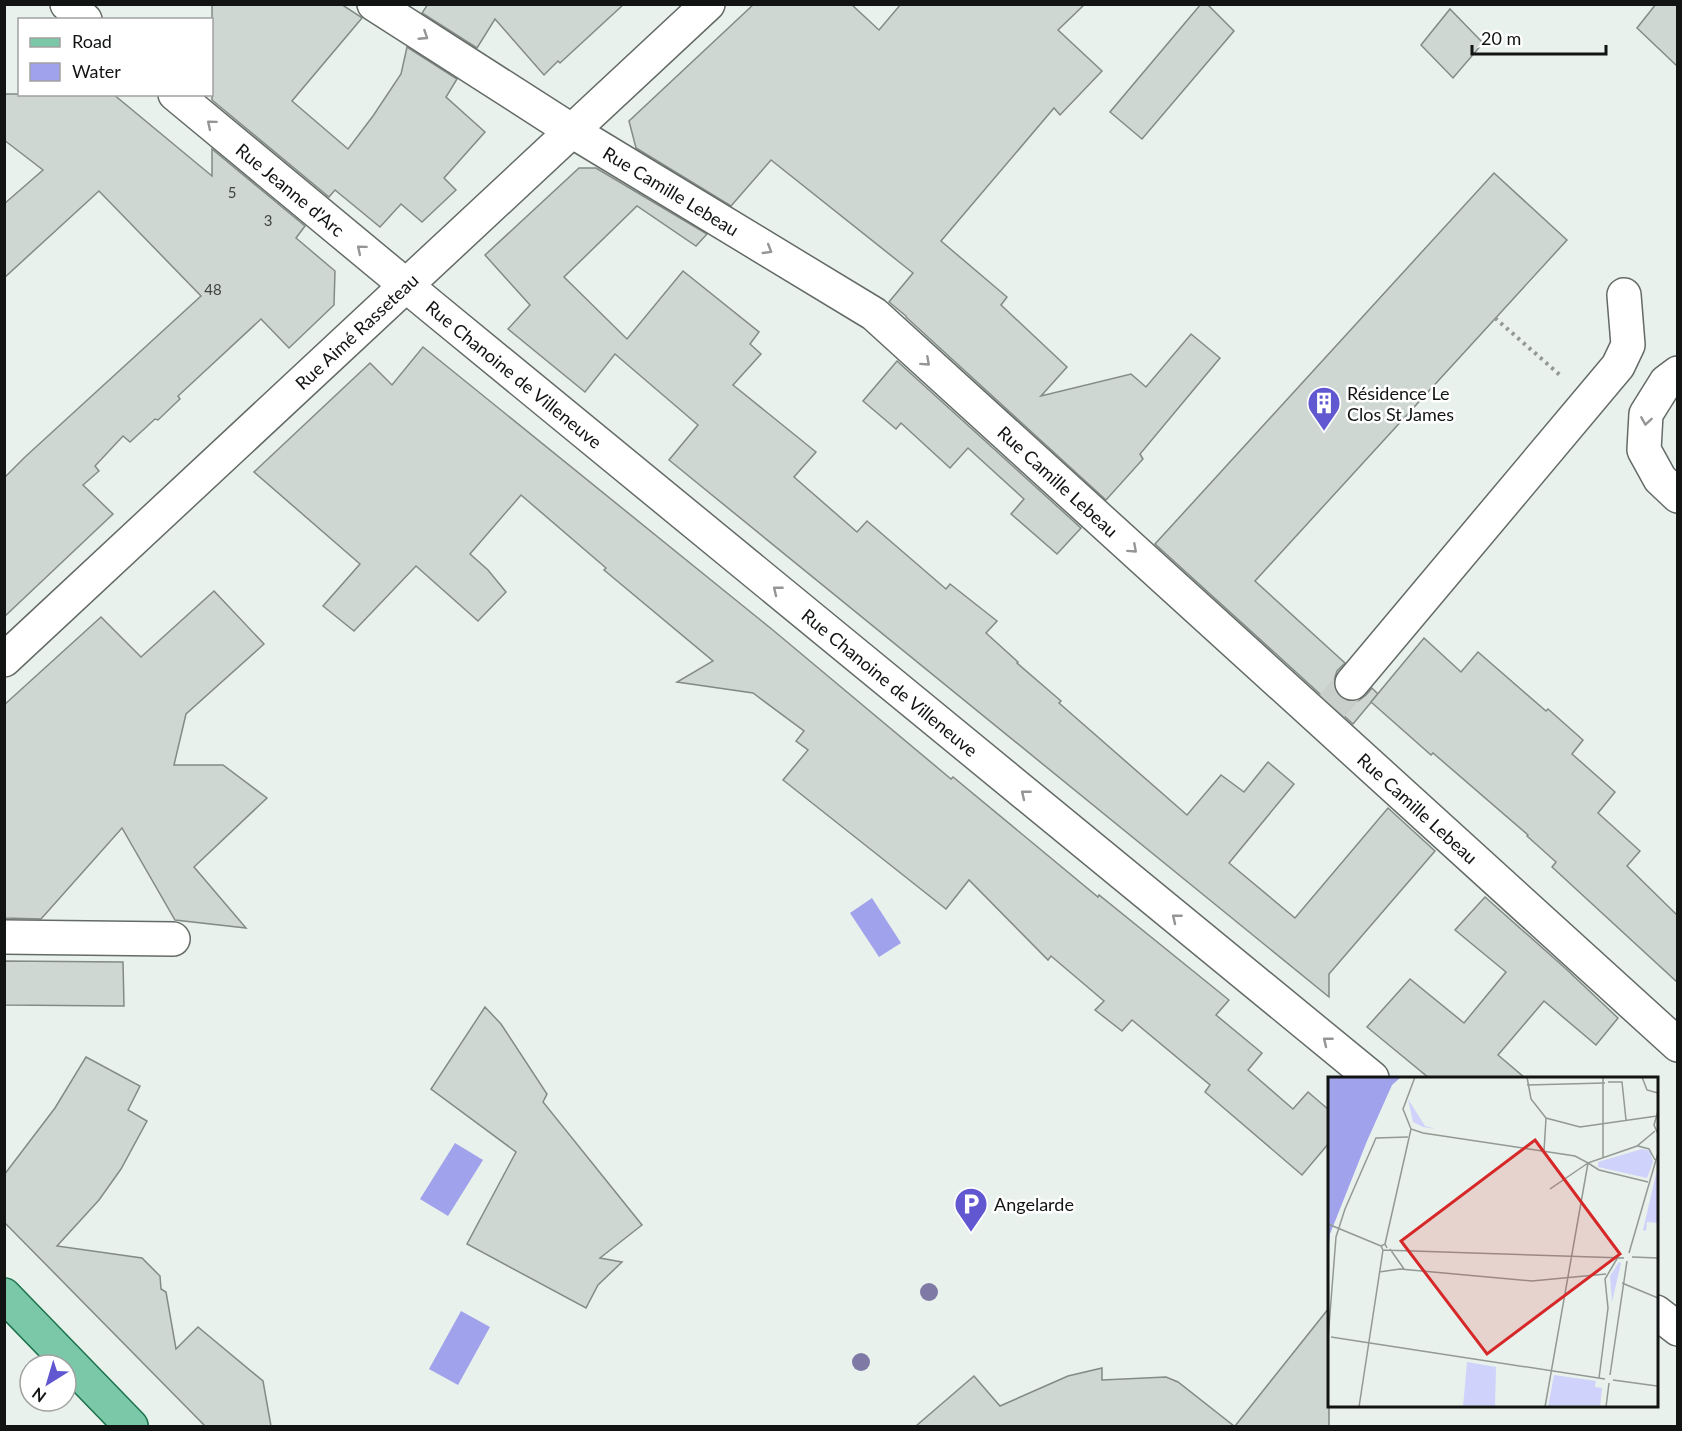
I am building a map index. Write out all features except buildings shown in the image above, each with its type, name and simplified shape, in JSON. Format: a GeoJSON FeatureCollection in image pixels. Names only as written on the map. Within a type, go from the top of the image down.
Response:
{"type":"FeatureCollection","features":[{"type":"Feature","properties":{"kind":"main road"},"geometry":{"type":"LineString","coordinates":[[4,1295],[131,1426]]}},
{"type":"Feature","properties":{"kind":"street"},"geometry":{"type":"LineString","coordinates":[[67,4],[83,18]]}},
{"type":"Feature","properties":{"kind":"street","name":"Rue Camille Lebeau"},"geometry":{"type":"LineString","coordinates":[[375,4],[572,131],[873,314],[1335,703],[1677,1045]]}},
{"type":"Feature","properties":{"kind":"street","name":"Rue Aimé Rasseteau"},"geometry":{"type":"LineString","coordinates":[[4,660],[708,4]]}},
{"type":"Feature","properties":{"kind":"street","name":"Rue Jeanne d'Arc"},"geometry":{"type":"LineString","coordinates":[[177,96],[406,286]]}},
{"type":"Feature","properties":{"kind":"street","name":"Rue Chanoine de Villeneuve"},"geometry":{"type":"LineString","coordinates":[[406,286],[1371,1077]]}},
{"type":"Feature","properties":{"kind":"street"},"geometry":{"type":"LineString","coordinates":[[1335,703],[1618,366],[1628,345],[1624,295]]}},
{"type":"Feature","properties":{"kind":"street"},"geometry":{"type":"LineString","coordinates":[[1677,374],[1666,382],[1646,414],[1644,450],[1660,479],[1677,496]]}},
{"type":"Feature","properties":{"kind":"street"},"geometry":{"type":"LineString","coordinates":[[4,937],[173,939]]}},
{"type":"Feature","properties":{"kind":"street"},"geometry":{"type":"LineString","coordinates":[[1658,1314],[1677,1329]]}},
{"type":"Feature","properties":{"kind":"path"},"geometry":{"type":"LineString","coordinates":[[1495,318],[1590,401]]}},
{"type":"Feature","properties":{"kind":"water"},"geometry":{"type":"Polygon","coordinates":[[[872,898],[901,943],[879,957],[850,913],[872,898]]]}},
{"type":"Feature","properties":{"kind":"water"},"geometry":{"type":"Polygon","coordinates":[[[455,1143],[483,1160],[448,1216],[420,1199],[455,1143]]]}},
{"type":"Feature","properties":{"kind":"water"},"geometry":{"type":"Polygon","coordinates":[[[461,1311],[490,1327],[458,1385],[429,1369],[461,1311]]]}},
{"type":"Feature","properties":{"kind":"tunnel"},"geometry":{"type":"LineString","coordinates":[[1332,706],[1352,683]]}},
{"type":"Feature","properties":{"kind":"place","name":"Résidence Le Clos St James"},"geometry":{"type":"Point","coordinates":[1324,432]}},
{"type":"Feature","properties":{"kind":"place","name":"Angelarde"},"geometry":{"type":"Point","coordinates":[971,1233]}}]}
